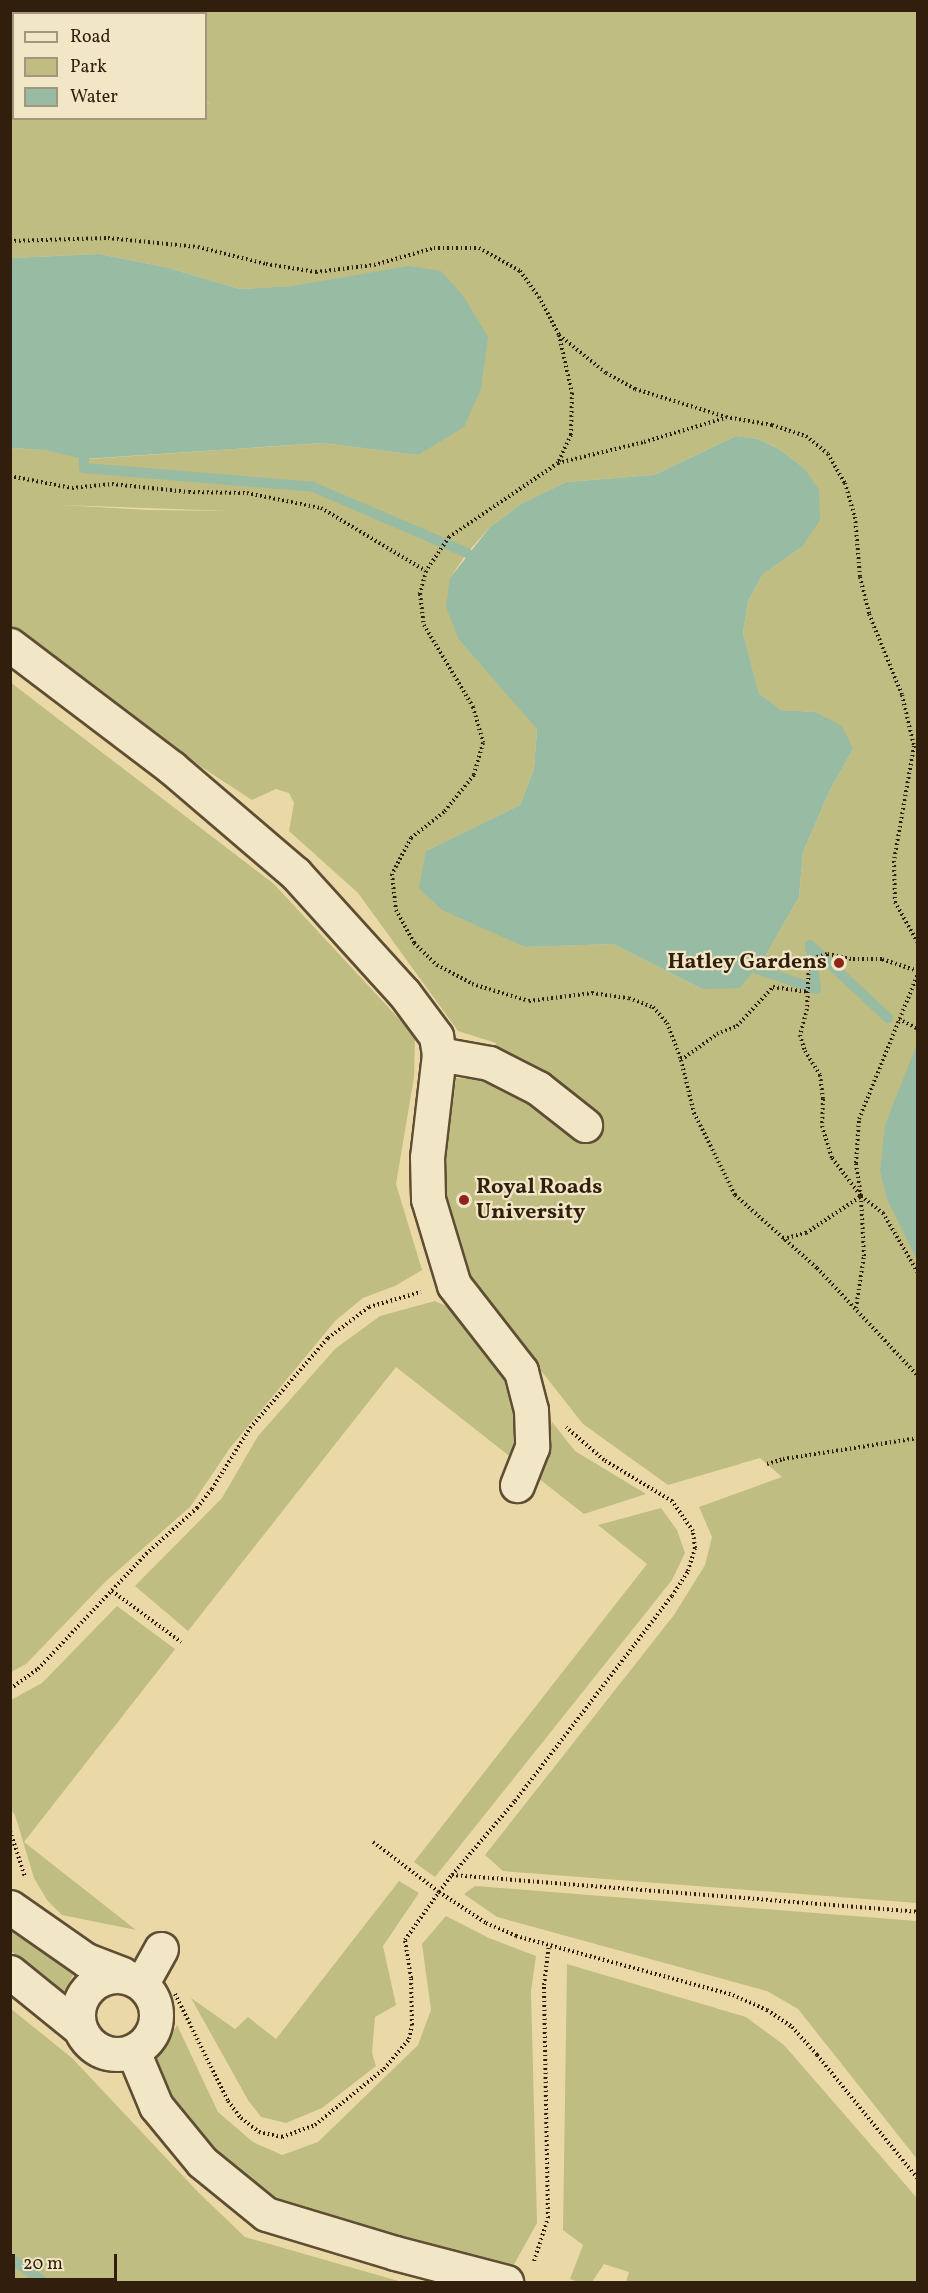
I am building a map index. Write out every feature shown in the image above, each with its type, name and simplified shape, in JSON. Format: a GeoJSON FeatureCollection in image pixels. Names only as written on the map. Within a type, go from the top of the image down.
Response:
{"type":"FeatureCollection","features":[{"type":"Feature","properties":{"kind":"street"},"geometry":{"type":"LineString","coordinates":[[10,645],[172,768],[295,873],[404,993],[436,1036],[439,1054],[427,1157],[428,1199],[454,1285],[521,1371],[531,1410],[532,1447],[517,1485]]}},
{"type":"Feature","properties":{"kind":"street"},"geometry":{"type":"LineString","coordinates":[[439,1054],[489,1063],[538,1088],[585,1125]]}},
{"type":"Feature","properties":{"kind":"street"},"geometry":{"type":"LineString","coordinates":[[19,1896],[86,1960],[144,1968]]}},
{"type":"Feature","properties":{"kind":"street"},"geometry":{"type":"LineString","coordinates":[[78,2027],[79,2001],[96,1981],[144,1968]]}},
{"type":"Feature","properties":{"kind":"street"},"geometry":{"type":"LineString","coordinates":[[10,1972],[78,2027],[91,2046],[111,2055],[133,2051],[153,2033],[156,2006],[144,1968]]}},
{"type":"Feature","properties":{"kind":"street"},"geometry":{"type":"LineString","coordinates":[[133,2051],[156,2106],[202,2162],[266,2214],[395,2253],[506,2283]]}},
{"type":"Feature","properties":{"kind":"path"},"geometry":{"type":"LineString","coordinates":[[10,241],[108,237],[198,247],[267,264],[316,272],[374,265],[434,248],[479,248],[520,271],[539,297],[559,335],[572,393],[571,435],[558,463]]}},
{"type":"Feature","properties":{"kind":"path"},"geometry":{"type":"LineString","coordinates":[[559,335],[606,373],[635,389],[726,417],[772,425],[806,436],[828,454],[845,483],[855,517],[860,577],[869,614],[902,695],[914,746],[894,871],[895,902],[918,943]]}},
{"type":"Feature","properties":{"kind":"path"},"geometry":{"type":"LineString","coordinates":[[726,417],[558,463],[449,537],[426,571],[420,594],[424,625],[473,706],[483,743],[474,775],[444,812],[411,838],[392,874],[396,910],[414,943],[437,965],[472,984],[529,1000],[592,993],[629,998],[653,1007],[667,1023],[681,1060],[694,1113],[735,1195],[817,1268],[918,1376]]}},
{"type":"Feature","properties":{"kind":"path"},"geometry":{"type":"LineString","coordinates":[[10,477],[72,488],[112,484],[189,492],[247,493],[321,508],[426,571]]}},
{"type":"Feature","properties":{"kind":"path"},"geometry":{"type":"LineString","coordinates":[[856,1308],[864,1256],[861,1196],[856,1162],[859,1119],[918,973],[882,959],[819,957],[809,960],[807,1009],[800,1035],[805,1051],[820,1075],[823,1099],[822,1126],[832,1158],[861,1196],[883,1213],[918,1273]]}},
{"type":"Feature","properties":{"kind":"path"},"geometry":{"type":"LineString","coordinates":[[681,1060],[717,1034],[737,1026],[773,987],[807,988]]}},
{"type":"Feature","properties":{"kind":"path"},"geometry":{"type":"LineString","coordinates":[[899,1019],[918,1029]]}},
{"type":"Feature","properties":{"kind":"path"},"geometry":{"type":"LineString","coordinates":[[783,1239],[806,1233],[861,1196]]}},
{"type":"Feature","properties":{"kind":"path"},"geometry":{"type":"LineString","coordinates":[[10,1689],[38,1669],[146,1554],[197,1508],[212,1489],[250,1428],[328,1338],[369,1307],[400,1296],[454,1285]]}},
{"type":"Feature","properties":{"kind":"path"},"geometry":{"type":"LineString","coordinates":[[144,1968],[176,1995],[228,2101],[241,2118],[259,2132],[282,2137],[315,2125],[384,2069],[409,2039],[412,2025],[411,1978],[405,1940],[452,1875],[515,1801],[672,1596],[688,1570],[695,1548],[693,1531],[672,1502],[604,1460],[581,1443],[562,1423]]}},
{"type":"Feature","properties":{"kind":"path"},"geometry":{"type":"LineString","coordinates":[[767,1464],[783,1459],[918,1438]]}},
{"type":"Feature","properties":{"kind":"path"},"geometry":{"type":"LineString","coordinates":[[112,1591],[181,1642]]}},
{"type":"Feature","properties":{"kind":"path"},"geometry":{"type":"LineString","coordinates":[[10,1831],[19,1896]]}},
{"type":"Feature","properties":{"kind":"path"},"geometry":{"type":"LineString","coordinates":[[373,1842],[439,1892],[486,1923],[549,1947],[733,1995],[767,2010],[792,2027],[918,2179]]}},
{"type":"Feature","properties":{"kind":"path"},"geometry":{"type":"LineString","coordinates":[[452,1875],[918,1912]]}},
{"type":"Feature","properties":{"kind":"path"},"geometry":{"type":"LineString","coordinates":[[533,2264],[548,2218],[544,1985],[549,1947]]}},
{"type":"Feature","properties":{"kind":"green space"},"geometry":{"type":"Polygon","coordinates":[[[11,11],[917,11],[917,1903],[503,1871],[485,1855],[674,1615],[705,1565],[712,1537],[699,1507],[782,1477],[760,1458],[668,1485],[583,1424],[476,1288],[452,1240],[442,1178],[456,1078],[484,1080],[496,1043],[458,1031],[358,893],[289,831],[294,803],[289,793],[276,789],[252,800],[131,721],[11,630],[10,448],[44,450],[90,459],[323,443],[418,455],[293,286],[240,289],[165,267],[99,254],[11,258],[11,11]],[[736,436],[654,475],[566,482],[521,504],[490,527],[467,553],[450,578],[459,640],[537,728],[534,769],[520,805],[426,851],[525,947],[613,944],[702,989],[757,969],[764,958],[799,897],[803,852],[830,790],[853,749],[815,712],[781,710],[759,695],[743,633],[748,601],[763,574],[802,547],[805,469],[779,449],[758,439],[736,436]],[[61,505],[149,510],[230,511],[61,505]]]}},
{"type":"Feature","properties":{"kind":"green space"},"geometry":{"type":"Polygon","coordinates":[[[10,682],[274,884],[415,1036],[414,1077],[396,1184],[422,1270],[395,1286],[363,1298],[335,1321],[230,1448],[190,1507],[106,1581],[26,1664],[11,1672],[10,682]]]}},
{"type":"Feature","properties":{"kind":"green space"},"geometry":{"type":"Polygon","coordinates":[[[435,1301],[457,1311],[516,1384],[524,1434],[512,1458],[396,1367],[188,1631],[135,1586],[222,1498],[258,1436],[335,1349],[380,1316],[435,1301]]]}},
{"type":"Feature","properties":{"kind":"green space"},"geometry":{"type":"Polygon","coordinates":[[[552,1422],[575,1451],[646,1494],[584,1514],[538,1478],[552,1422]]]}},
{"type":"Feature","properties":{"kind":"green space"},"geometry":{"type":"Polygon","coordinates":[[[661,1508],[677,1530],[685,1553],[672,1580],[435,1877],[414,1862],[647,1564],[598,1525],[661,1508]]]}},
{"type":"Feature","properties":{"kind":"green space"},"geometry":{"type":"Polygon","coordinates":[[[117,1606],[175,1649],[24,1842],[136,1930],[62,1915],[47,1900],[34,1878],[15,1815],[11,1810],[11,1700],[42,1683],[117,1606]]]}},
{"type":"Feature","properties":{"kind":"green space"},"geometry":{"type":"Polygon","coordinates":[[[399,1881],[419,1893],[383,1946],[396,2005],[375,2017],[372,2053],[376,2066],[322,2108],[286,2123],[261,2117],[248,2100],[191,1998],[235,2029],[248,2017],[276,2039],[399,1881]]]}},
{"type":"Feature","properties":{"kind":"green space"},"geometry":{"type":"Polygon","coordinates":[[[475,1886],[917,1921],[917,2159],[798,2009],[767,1991],[497,1917],[464,1894],[475,1886]]]}},
{"type":"Feature","properties":{"kind":"green space"},"geometry":{"type":"Polygon","coordinates":[[[446,1916],[489,1938],[536,1956],[531,1991],[537,2223],[512,2268],[285,2206],[211,2152],[172,2100],[150,2057],[166,2044],[177,2025],[218,2112],[253,2142],[282,2155],[318,2142],[418,2045],[431,2010],[422,1944],[446,1916]]]}},
{"type":"Feature","properties":{"kind":"green space"},"geometry":{"type":"Polygon","coordinates":[[[10,1930],[75,1971],[63,1994],[11,1951],[10,1930]]]}},
{"type":"Feature","properties":{"kind":"green space"},"geometry":{"type":"Polygon","coordinates":[[[567,1964],[746,2017],[784,2045],[917,2198],[917,2282],[626,2282],[629,2272],[604,2264],[592,2282],[570,2279],[583,2245],[563,2230],[567,1964]]]}},
{"type":"Feature","properties":{"kind":"green space"},"geometry":{"type":"Polygon","coordinates":[[[10,2008],[72,2058],[199,2193],[245,2237],[402,2282],[11,2282],[10,2008]]]}},
{"type":"Feature","properties":{"kind":"water"},"geometry":{"type":"Polygon","coordinates":[[[99,254],[165,267],[240,289],[293,286],[409,266],[441,271],[464,297],[488,337],[481,389],[464,427],[418,455],[323,443],[84,459],[44,450],[11,448],[11,258],[99,254]]]}},
{"type":"Feature","properties":{"kind":"water"},"geometry":{"type":"Polygon","coordinates":[[[736,436],[758,439],[779,449],[805,469],[819,490],[820,520],[802,547],[763,574],[748,601],[743,633],[759,694],[781,710],[815,712],[842,726],[853,749],[830,790],[803,852],[799,897],[764,958],[740,988],[702,989],[613,944],[525,947],[442,910],[419,888],[426,851],[520,805],[534,769],[537,729],[459,640],[446,607],[450,578],[490,527],[521,504],[566,482],[654,475],[736,436]]]}},
{"type":"Feature","properties":{"kind":"water"},"geometry":{"type":"Polygon","coordinates":[[[917,1044],[918,1260],[887,1199],[880,1171],[885,1125],[917,1044]]]}},
{"type":"Feature","properties":{"kind":"waterway"},"geometry":{"type":"LineString","coordinates":[[84,459],[84,468],[313,487],[467,553]]}},
{"type":"Feature","properties":{"kind":"waterway"},"geometry":{"type":"LineString","coordinates":[[757,969],[816,989],[810,945],[888,1018]]}},
{"type":"Feature","properties":{"kind":"waterway"},"geometry":{"type":"LineString","coordinates":[[10,2258],[44,2282]]}},
{"type":"Feature","properties":{"kind":"place","name":"Hatley Gardens"},"geometry":{"type":"Point","coordinates":[839,963]}},
{"type":"Feature","properties":{"kind":"place","name":"Royal Roads University"},"geometry":{"type":"Point","coordinates":[464,1200]}}]}
